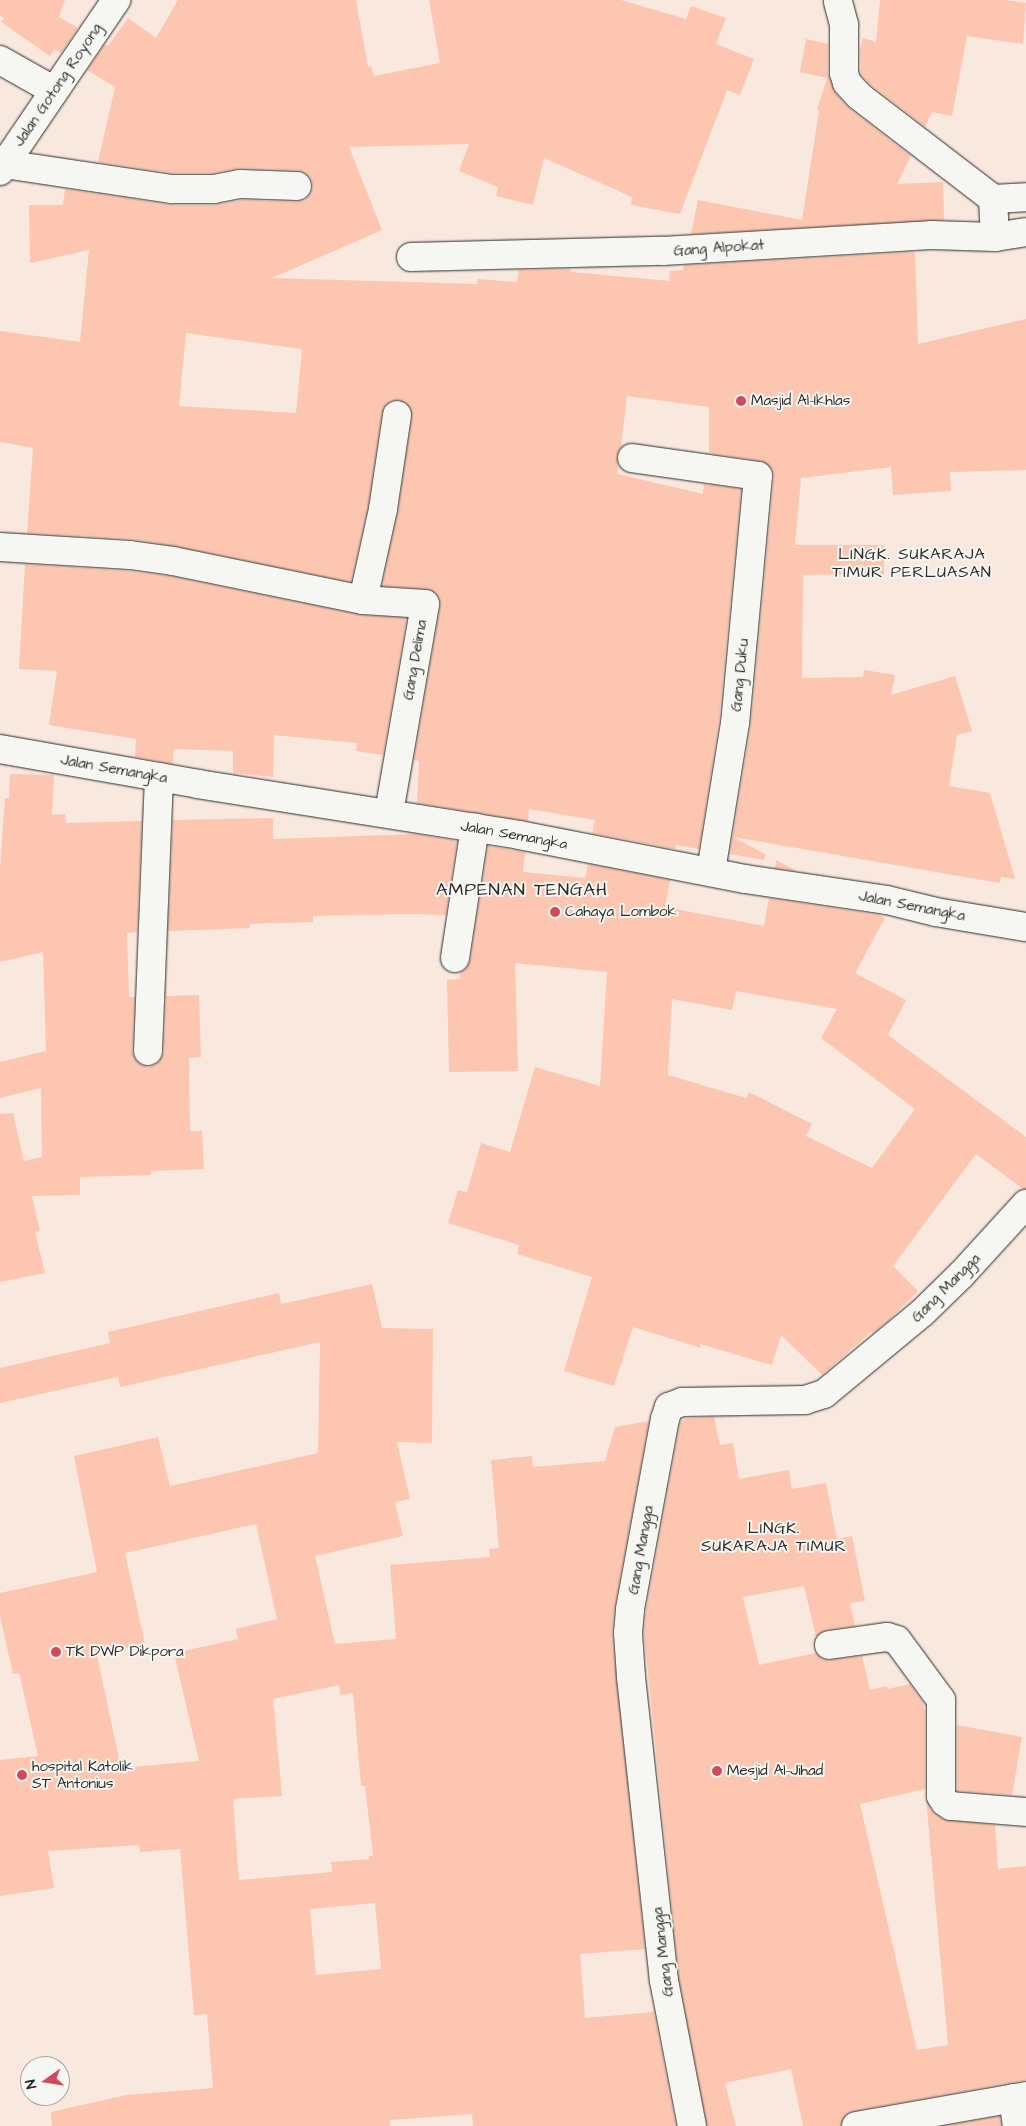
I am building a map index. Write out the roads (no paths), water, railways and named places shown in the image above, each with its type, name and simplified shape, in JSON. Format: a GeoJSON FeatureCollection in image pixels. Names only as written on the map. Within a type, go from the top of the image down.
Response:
{"type":"FeatureCollection","features":[{"type":"Feature","properties":{"kind":"street","name":"Jalan Gotong Royong"},"geometry":{"type":"LineString","coordinates":[[2,167],[116,0]]}},
{"type":"Feature","properties":{"kind":"street"},"geometry":{"type":"LineString","coordinates":[[837,1],[844,25],[844,72],[847,84],[994,218],[1026,197]]}},
{"type":"Feature","properties":{"kind":"street"},"geometry":{"type":"LineString","coordinates":[[0,60],[53,90]]}},
{"type":"Feature","properties":{"kind":"street"},"geometry":{"type":"LineString","coordinates":[[2,167],[172,189],[214,189],[240,184],[297,186]]}},
{"type":"Feature","properties":{"kind":"street","name":"Gang Alpokat"},"geometry":{"type":"LineString","coordinates":[[411,257],[663,251],[931,235],[994,218],[1026,232]]}},
{"type":"Feature","properties":{"kind":"street"},"geometry":{"type":"LineString","coordinates":[[0,547],[130,555],[173,561],[363,600],[383,509],[397,415]]}},
{"type":"Feature","properties":{"kind":"street","name":"Gang Duku"},"geometry":{"type":"LineString","coordinates":[[632,458],[758,476],[735,723],[712,872]]}},
{"type":"Feature","properties":{"kind":"street","name":"Gang Delima"},"geometry":{"type":"LineString","coordinates":[[363,600],[425,604],[390,813]]}},
{"type":"Feature","properties":{"kind":"street","name":"Jalan Semangka"},"geometry":{"type":"LineString","coordinates":[[0,749],[160,777],[390,813],[712,872],[887,900],[936,912],[1026,927]]}},
{"type":"Feature","properties":{"kind":"street"},"geometry":{"type":"LineString","coordinates":[[148,1052],[160,777]]}},
{"type":"Feature","properties":{"kind":"street"},"geometry":{"type":"LineString","coordinates":[[455,958],[475,828]]}},
{"type":"Feature","properties":{"kind":"street","name":"Gang Mangga"},"geometry":{"type":"LineString","coordinates":[[692,2126],[664,1981],[631,1677],[628,1633],[630,1609],[665,1419],[669,1407],[682,1402],[805,1400],[824,1394],[922,1313],[962,1274],[1026,1204]]}},
{"type":"Feature","properties":{"kind":"street"},"geometry":{"type":"LineString","coordinates":[[829,1645],[887,1637],[897,1640],[941,1700],[941,1796],[951,1806],[1026,1812]]}},
{"type":"Feature","properties":{"kind":"street"},"geometry":{"type":"LineString","coordinates":[[856,2126],[1019,2097],[1017,2126]]}},
{"type":"Feature","properties":{"kind":"place","name":"Masjid Al-Ikhlas"},"geometry":{"type":"Point","coordinates":[741,401]}},
{"type":"Feature","properties":{"kind":"place","name":"Cahaya Lombok"},"geometry":{"type":"Point","coordinates":[555,912]}},
{"type":"Feature","properties":{"kind":"place","name":"TK DWP Dikpora"},"geometry":{"type":"Point","coordinates":[56,1652]}},
{"type":"Feature","properties":{"kind":"place","name":"Mesjid Al-Jihad"},"geometry":{"type":"Point","coordinates":[717,1771]}},
{"type":"Feature","properties":{"kind":"place","name":"hospital Katolik ST Antonius"},"geometry":{"type":"Point","coordinates":[22,1775]}},
{"type":"Feature","properties":{"kind":"district","name":"LINGK. SUKARAJA TIMUR PERLUASAN"},"geometry":{"type":"Point","coordinates":[912,563]}},
{"type":"Feature","properties":{"kind":"district","name":"AMPENAN TENGAH"},"geometry":{"type":"Point","coordinates":[522,890]}},
{"type":"Feature","properties":{"kind":"district","name":"LINGK. SUKARAJA TIMUR"},"geometry":{"type":"Point","coordinates":[774,1537]}}]}
